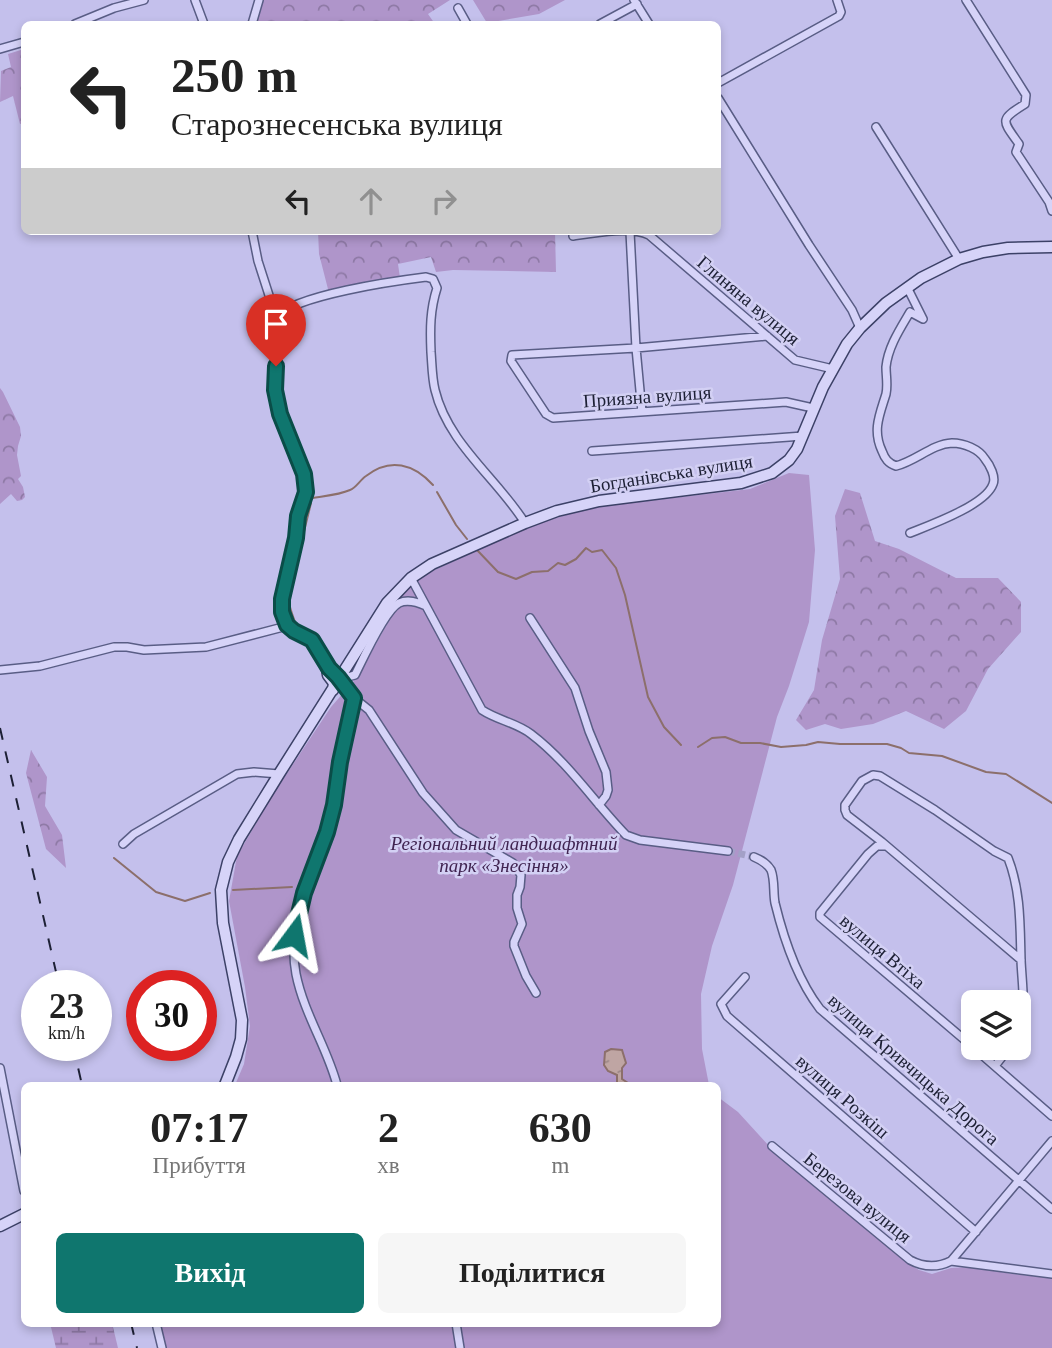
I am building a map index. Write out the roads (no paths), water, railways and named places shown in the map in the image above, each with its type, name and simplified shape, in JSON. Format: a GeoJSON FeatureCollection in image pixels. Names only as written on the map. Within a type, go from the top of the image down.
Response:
{"type":"FeatureCollection","features":[{"type":"Feature","properties":{"kind":"main road","name":"Богданівська вулиця"},"geometry":{"type":"LineString","coordinates":[[226,1082],[236,1057],[242,1020],[223,923],[221,890],[228,862],[239,839],[387,603],[411,578],[432,565],[558,511],[598,501],[741,483],[772,473],[789,460],[797,449],[832,369],[860,328],[886,303],[907,287],[958,259],[1008,248],[1052,247]]}},
{"type":"Feature","properties":{"kind":"main road"},"geometry":{"type":"LineString","coordinates":[[326,663],[330,667],[339,668],[350,663]]}},
{"type":"Feature","properties":{"kind":"main road"},"geometry":{"type":"LineString","coordinates":[[326,663],[328,675],[334,683],[332,691]]}},
{"type":"Feature","properties":{"kind":"main road"},"geometry":{"type":"LineString","coordinates":[[0,1226],[21,1216]]}},
{"type":"Feature","properties":{"kind":"street"},"geometry":{"type":"LineString","coordinates":[[108,0],[114,8]]}},
{"type":"Feature","properties":{"kind":"street"},"geometry":{"type":"LineString","coordinates":[[82,21],[144,0]]}},
{"type":"Feature","properties":{"kind":"street"},"geometry":{"type":"LineString","coordinates":[[195,0],[203,21]]}},
{"type":"Feature","properties":{"kind":"street"},"geometry":{"type":"LineString","coordinates":[[254,21],[259,0]]}},
{"type":"Feature","properties":{"kind":"street"},"geometry":{"type":"LineString","coordinates":[[721,81],[839,16],[841,12],[837,0]]}},
{"type":"Feature","properties":{"kind":"street"},"geometry":{"type":"LineString","coordinates":[[967,0],[1026,95],[1025,104],[1007,115],[1006,126],[1019,144],[1016,152],[1049,202],[1052,211]]}},
{"type":"Feature","properties":{"kind":"street"},"geometry":{"type":"LineString","coordinates":[[605,21],[636,2],[647,21]]}},
{"type":"Feature","properties":{"kind":"street"},"geometry":{"type":"LineString","coordinates":[[458,8],[465,21]]}},
{"type":"Feature","properties":{"kind":"street"},"geometry":{"type":"LineString","coordinates":[[0,49],[21,43]]}},
{"type":"Feature","properties":{"kind":"street"},"geometry":{"type":"LineString","coordinates":[[721,103],[852,310],[860,328]]}},
{"type":"Feature","properties":{"kind":"street"},"geometry":{"type":"LineString","coordinates":[[876,127],[958,259]]}},
{"type":"Feature","properties":{"kind":"street"},"geometry":{"type":"LineString","coordinates":[[252,235],[276,317],[275,390],[280,414],[304,474],[306,492],[298,516],[296,538],[282,599],[282,612],[287,625],[312,640],[330,670],[354,698],[369,710],[423,793],[445,819],[456,830],[513,863],[520,875],[517,908],[522,924],[514,946],[536,993]]}},
{"type":"Feature","properties":{"kind":"street","name":"Глиняна вулиця"},"geometry":{"type":"LineString","coordinates":[[573,236],[587,235]]}},
{"type":"Feature","properties":{"kind":"street"},"geometry":{"type":"LineString","coordinates":[[630,235],[642,412]]}},
{"type":"Feature","properties":{"kind":"street","name":"Глиняна вулиця"},"geometry":{"type":"LineString","coordinates":[[649,235],[795,360],[832,369]]}},
{"type":"Feature","properties":{"kind":"street"},"geometry":{"type":"LineString","coordinates":[[276,317],[284,310],[319,297],[377,284],[426,277],[433,279],[437,288],[430,328],[433,379],[439,403],[472,458],[526,523]]}},
{"type":"Feature","properties":{"kind":"street"},"geometry":{"type":"LineString","coordinates":[[907,287],[923,319],[910,312],[892,344],[886,366],[887,390],[877,425],[878,443],[883,454],[887,461],[896,466],[937,447],[953,443],[972,447],[984,456],[994,478],[993,486],[983,497],[960,511],[909,533]]}},
{"type":"Feature","properties":{"kind":"street"},"geometry":{"type":"LineString","coordinates":[[636,348],[767,336]]}},
{"type":"Feature","properties":{"kind":"street","name":"Приязна вулиця"},"geometry":{"type":"LineString","coordinates":[[636,348],[512,355],[511,361],[546,414],[553,418],[786,402],[814,408]]}},
{"type":"Feature","properties":{"kind":"street"},"geometry":{"type":"LineString","coordinates":[[592,451],[803,436]]}},
{"type":"Feature","properties":{"kind":"street"},"geometry":{"type":"LineString","coordinates":[[411,578],[482,710],[528,731],[548,747],[626,835],[728,851]]}},
{"type":"Feature","properties":{"kind":"street","name":"Богданівська вулиця"},"geometry":{"type":"LineString","coordinates":[[340,679],[355,674],[395,605],[416,601],[427,606]]}},
{"type":"Feature","properties":{"kind":"street"},"geometry":{"type":"LineString","coordinates":[[530,618],[575,688],[606,772],[608,790],[599,805]]}},
{"type":"Feature","properties":{"kind":"street"},"geometry":{"type":"LineString","coordinates":[[0,670],[40,666],[114,647],[144,650],[206,647],[287,625]]}},
{"type":"Feature","properties":{"kind":"street"},"geometry":{"type":"LineString","coordinates":[[336,1082],[296,974],[294,935],[304,893],[334,805],[354,698]]}},
{"type":"Feature","properties":{"kind":"street"},"geometry":{"type":"LineString","coordinates":[[123,844],[134,834],[237,774],[279,774]]}},
{"type":"Feature","properties":{"kind":"street"},"geometry":{"type":"LineString","coordinates":[[1021,960],[847,815],[845,805],[862,781],[873,775],[880,776],[1008,858],[1016,882],[1020,922],[1022,990]]}},
{"type":"Feature","properties":{"kind":"street","name":"вулиця Втіха"},"geometry":{"type":"LineString","coordinates":[[886,846],[877,846],[868,854],[820,913],[820,917],[961,1037]]}},
{"type":"Feature","properties":{"kind":"street","name":"вулиця Кривчицька Дорога"},"geometry":{"type":"LineString","coordinates":[[754,857],[763,861],[771,870],[774,900],[788,947],[800,977],[820,1009],[1052,1209]]}},
{"type":"Feature","properties":{"kind":"street","name":"вулиця Розкіш"},"geometry":{"type":"LineString","coordinates":[[745,976],[721,1004],[727,1016],[976,1232]]}},
{"type":"Feature","properties":{"kind":"street","name":"вулиця Втіха"},"geometry":{"type":"LineString","coordinates":[[988,1060],[1052,1116]]}},
{"type":"Feature","properties":{"kind":"street"},"geometry":{"type":"LineString","coordinates":[[995,1066],[1000,1060]]}},
{"type":"Feature","properties":{"kind":"street"},"geometry":{"type":"LineString","coordinates":[[0,1068],[21,1176]]}},
{"type":"Feature","properties":{"kind":"street"},"geometry":{"type":"LineString","coordinates":[[951,1261],[1052,1141]]}},
{"type":"Feature","properties":{"kind":"street","name":"Березова вулиця"},"geometry":{"type":"LineString","coordinates":[[772,1146],[917,1264],[926,1266],[951,1261],[1052,1274]]}},
{"type":"Feature","properties":{"kind":"street"},"geometry":{"type":"LineString","coordinates":[[157,1327],[162,1348]]}},
{"type":"Feature","properties":{"kind":"street"},"geometry":{"type":"LineString","coordinates":[[457,1327],[460,1348]]}},
{"type":"Feature","properties":{"kind":"water"},"geometry":{"type":"Polygon","coordinates":[[[611,1049],[622,1050],[626,1063],[622,1068],[622,1079],[626,1082],[617,1082],[617,1075],[608,1071],[604,1065],[605,1052],[611,1049]]]}},
{"type":"Feature","properties":{"kind":"waterway"},"geometry":{"type":"LineString","coordinates":[[312,498],[350,490],[375,470],[393,465],[410,468],[433,485]]}},
{"type":"Feature","properties":{"kind":"waterway"},"geometry":{"type":"LineString","coordinates":[[437,492],[467,539]]}},
{"type":"Feature","properties":{"kind":"waterway"},"geometry":{"type":"LineString","coordinates":[[290,597],[311,503]]}},
{"type":"Feature","properties":{"kind":"waterway"},"geometry":{"type":"LineString","coordinates":[[477,550],[498,572],[516,579],[532,572],[548,571],[558,563],[565,565],[576,559],[586,548],[592,552],[602,550],[616,568],[625,595],[648,697],[664,727],[681,745]]}},
{"type":"Feature","properties":{"kind":"waterway"},"geometry":{"type":"LineString","coordinates":[[289,601],[297,628]]}},
{"type":"Feature","properties":{"kind":"waterway"},"geometry":{"type":"LineString","coordinates":[[698,747],[712,738],[725,737],[741,743],[781,747],[818,742],[887,744],[909,753],[942,756],[986,772],[1006,774],[1052,803]]}},
{"type":"Feature","properties":{"kind":"waterway"},"geometry":{"type":"LineString","coordinates":[[114,858],[156,892],[185,901],[210,893]]}},
{"type":"Feature","properties":{"kind":"waterway"},"geometry":{"type":"LineString","coordinates":[[233,890],[292,887]]}},
{"type":"Feature","properties":{"kind":"tunnel"},"geometry":{"type":"LineString","coordinates":[[728,851],[754,857]]}},
{"type":"Feature","properties":{"kind":"railway"},"geometry":{"type":"LineString","coordinates":[[0,728],[56,970]]}},
{"type":"Feature","properties":{"kind":"railway"},"geometry":{"type":"LineString","coordinates":[[77,1061],[81,1082]]}},
{"type":"Feature","properties":{"kind":"railway"},"geometry":{"type":"LineString","coordinates":[[132,1327],[137,1348]]}},
{"type":"Feature","properties":{"kind":"park label","name":"Регіональний ландшафтний парк «Знесіння»"},"geometry":{"type":"Point","coordinates":[504,854]}}]}
